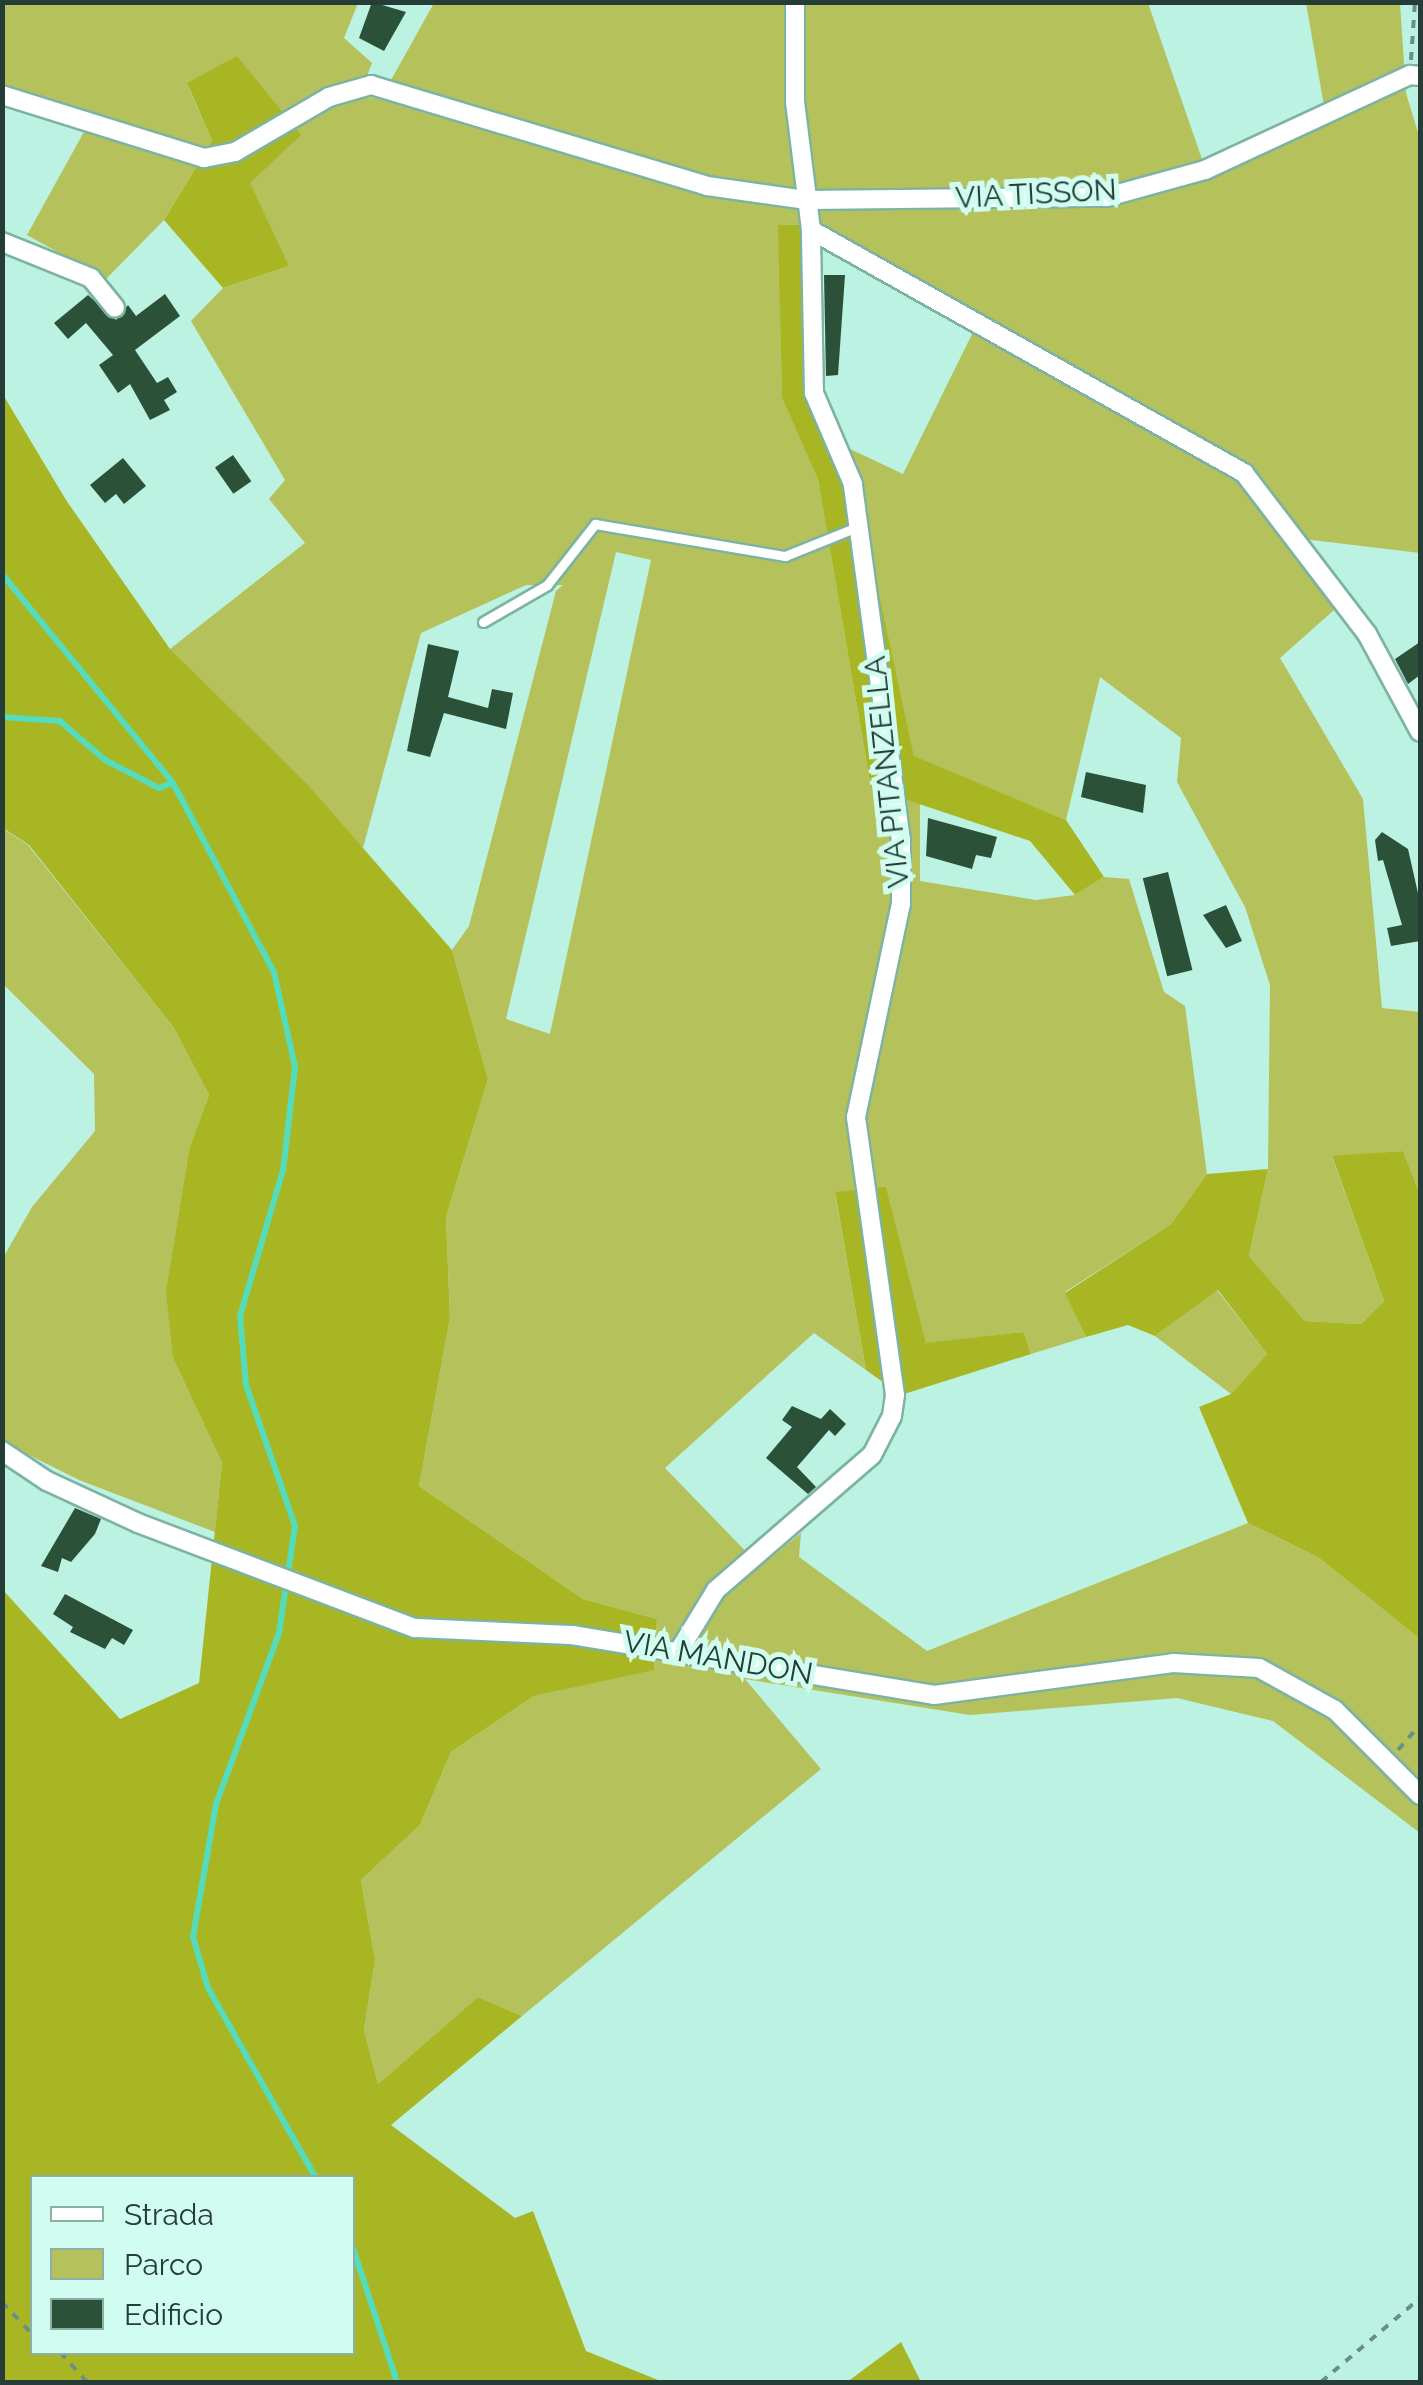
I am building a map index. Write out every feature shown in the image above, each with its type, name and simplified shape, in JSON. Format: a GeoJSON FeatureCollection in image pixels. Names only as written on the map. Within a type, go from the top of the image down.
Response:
{"type":"FeatureCollection","features":[{"type":"Feature","properties":{"kind":"street","name":"VIA PITANZELLA"},"geometry":{"type":"LineString","coordinates":[[680,1649],[716,1590],[860,1468],[892,1416],[856,1118],[893,949],[902,873],[847,466],[815,404],[811,230],[795,102],[796,2]]}},
{"type":"Feature","properties":{"kind":"street","name":"VIA TISSON"},"geometry":{"type":"LineString","coordinates":[[808,200],[1107,197],[1205,170],[1415,76]]}},
{"type":"Feature","properties":{"kind":"street"},"geometry":{"type":"LineString","coordinates":[[2,94],[204,158],[225,156],[329,97],[370,85],[707,186],[808,200]]}},
{"type":"Feature","properties":{"kind":"street"},"geometry":{"type":"LineString","coordinates":[[811,230],[1244,473],[1367,634],[1420,732]]}},
{"type":"Feature","properties":{"kind":"street"},"geometry":{"type":"LineString","coordinates":[[2,242],[91,278],[115,308]]}},
{"type":"Feature","properties":{"kind":"street","name":"VIA MANDON"},"geometry":{"type":"LineString","coordinates":[[2,1450],[47,1481],[138,1524],[243,1562],[317,1595],[415,1628],[572,1634],[680,1649],[934,1695],[1173,1663],[1230,1663],[1259,1668],[1312,1692],[1420,1795]]}},
{"type":"Feature","properties":{"kind":"lane"},"geometry":{"type":"LineString","coordinates":[[483,622],[547,585],[595,524],[786,556],[857,527]]}},
{"type":"Feature","properties":{"kind":"path"},"geometry":{"type":"LineString","coordinates":[[1415,2],[1415,76]]}},
{"type":"Feature","properties":{"kind":"path"},"geometry":{"type":"LineString","coordinates":[[1388,1761],[1420,1726]]}},
{"type":"Feature","properties":{"kind":"path"},"geometry":{"type":"LineString","coordinates":[[1321,2382],[1420,2298]]}},
{"type":"Feature","properties":{"kind":"path"},"geometry":{"type":"LineString","coordinates":[[2,2302],[30,2332]]}},
{"type":"Feature","properties":{"kind":"path"},"geometry":{"type":"LineString","coordinates":[[63,2355],[87,2382]]}},
{"type":"Feature","properties":{"kind":"green space"},"geometry":{"type":"Polygon","coordinates":[[[2,3],[358,3],[344,38],[372,63],[359,97],[381,98],[434,3],[1148,3],[1203,162],[1324,106],[1306,3],[1400,3],[1406,93],[1420,139],[1420,553],[1295,538],[1343,602],[1280,658],[1363,799],[1382,1008],[1420,1012],[1420,1194],[1403,1151],[1332,1157],[1384,1301],[1361,1324],[1305,1321],[1249,1256],[1268,1169],[1270,985],[1245,907],[1177,782],[1181,738],[1100,677],[1066,820],[914,757],[848,448],[903,474],[981,316],[820,224],[779,225],[782,398],[818,478],[871,788],[920,804],[920,881],[1036,900],[1075,895],[1104,877],[1129,879],[1164,992],[1185,1006],[1207,1174],[1171,1224],[1065,1292],[1086,1337],[1031,1354],[1022,1332],[926,1344],[886,1188],[835,1193],[866,1370],[814,1333],[665,1468],[760,1566],[801,1533],[799,1557],[927,1651],[1248,1523],[1318,1557],[1420,1639],[1420,1833],[1273,1721],[1177,1698],[970,1715],[745,1679],[821,1769],[522,2016],[478,1997],[378,2084],[364,2030],[375,1960],[361,1880],[420,1825],[451,1752],[534,1696],[654,1669],[657,1619],[583,1599],[419,1486],[450,1318],[446,1217],[488,1079],[452,950],[469,926],[556,591],[563,585],[526,585],[421,633],[363,848],[170,649],[305,543],[269,499],[285,480],[191,321],[223,288],[289,266],[187,84],[212,141],[164,220],[106,279],[27,235],[85,130],[3,103],[2,3]],[[616,552],[506,1019],[550,1034],[651,560],[616,552]]]}},
{"type":"Feature","properties":{"kind":"green space"},"geometry":{"type":"Polygon","coordinates":[[[237,56],[301,135],[250,183],[289,266],[223,288],[164,220],[212,141],[187,83],[237,56]]]}},
{"type":"Feature","properties":{"kind":"green space"},"geometry":{"type":"Polygon","coordinates":[[[820,224],[820,401],[848,448],[914,756],[1066,820],[1104,877],[1075,895],[1030,841],[871,788],[818,479],[782,398],[778,225],[820,224]]]}},
{"type":"Feature","properties":{"kind":"green space"},"geometry":{"type":"Polygon","coordinates":[[[2,393],[66,500],[170,649],[308,785],[452,950],[488,1079],[446,1217],[450,1318],[419,1486],[583,1599],[657,1619],[654,1670],[534,1696],[451,1752],[420,1825],[361,1880],[375,1960],[364,2030],[378,2084],[478,1997],[522,2016],[391,2125],[515,2218],[533,2211],[586,2351],[663,2382],[3,2382],[3,1590],[120,1719],[199,1683],[222,1463],[173,1358],[166,1292],[190,1146],[209,1095],[174,1028],[29,845],[3,828],[2,393]]]}},
{"type":"Feature","properties":{"kind":"green space"},"geometry":{"type":"Polygon","coordinates":[[[2,828],[28,845],[174,1028],[209,1095],[190,1146],[173,1358],[222,1463],[215,1532],[79,1480],[3,1442],[3,1258],[32,1207],[95,1131],[94,1074],[3,984],[2,828]]]}},
{"type":"Feature","properties":{"kind":"green space"},"geometry":{"type":"Polygon","coordinates":[[[1403,1151],[1420,1194],[1420,1639],[1318,1557],[1248,1523],[1199,1407],[1231,1394],[1267,1354],[1218,1290],[1155,1336],[1128,1325],[1086,1337],[1065,1293],[1171,1224],[1207,1174],[1268,1169],[1249,1256],[1305,1321],[1361,1324],[1384,1301],[1332,1156],[1403,1151]]]}},
{"type":"Feature","properties":{"kind":"green space"},"geometry":{"type":"Polygon","coordinates":[[[886,1187],[926,1343],[1023,1332],[1031,1354],[901,1395],[866,1370],[835,1192],[886,1187]]]}},
{"type":"Feature","properties":{"kind":"green space"},"geometry":{"type":"Polygon","coordinates":[[[1217,1290],[1267,1354],[1231,1394],[1155,1336],[1217,1290]]]}},
{"type":"Feature","properties":{"kind":"green space"},"geometry":{"type":"Polygon","coordinates":[[[901,2342],[921,2382],[847,2382],[901,2342]]]}},
{"type":"Feature","properties":{"kind":"building"},"geometry":{"type":"Polygon","coordinates":[[[372,2],[406,12],[384,51],[359,38],[372,2]]]}},
{"type":"Feature","properties":{"kind":"building"},"geometry":{"type":"Polygon","coordinates":[[[824,275],[845,275],[838,375],[826,376],[824,275]]]}},
{"type":"Feature","properties":{"kind":"building"},"geometry":{"type":"Polygon","coordinates":[[[165,294],[180,316],[135,350],[157,383],[168,377],[177,392],[164,400],[170,410],[150,420],[130,384],[118,393],[99,365],[113,355],[86,323],[68,339],[54,323],[88,295],[116,320],[128,305],[136,316],[165,294]]]}},
{"type":"Feature","properties":{"kind":"building"},"geometry":{"type":"Polygon","coordinates":[[[233,455],[251,481],[233,494],[215,468],[233,455]]]}},
{"type":"Feature","properties":{"kind":"building"},"geometry":{"type":"Polygon","coordinates":[[[123,458],[146,486],[124,504],[116,494],[105,503],[90,485],[123,458]]]}},
{"type":"Feature","properties":{"kind":"building"},"geometry":{"type":"Polygon","coordinates":[[[1420,642],[1420,675],[1408,684],[1395,659],[1420,642]]]}},
{"type":"Feature","properties":{"kind":"building"},"geometry":{"type":"Polygon","coordinates":[[[428,644],[459,651],[448,697],[488,708],[492,689],[513,693],[506,729],[444,713],[430,757],[407,751],[428,644]]]}},
{"type":"Feature","properties":{"kind":"building"},"geometry":{"type":"Polygon","coordinates":[[[1086,772],[1146,785],[1143,813],[1081,797],[1086,772]]]}},
{"type":"Feature","properties":{"kind":"building"},"geometry":{"type":"Polygon","coordinates":[[[928,818],[997,837],[991,858],[976,855],[972,869],[926,856],[928,818]]]}},
{"type":"Feature","properties":{"kind":"building"},"geometry":{"type":"Polygon","coordinates":[[[1382,832],[1408,849],[1420,902],[1420,941],[1391,946],[1387,928],[1402,925],[1383,860],[1378,861],[1375,840],[1382,832]]]}},
{"type":"Feature","properties":{"kind":"building"},"geometry":{"type":"Polygon","coordinates":[[[1168,872],[1192,970],[1167,976],[1143,878],[1168,872]]]}},
{"type":"Feature","properties":{"kind":"building"},"geometry":{"type":"Polygon","coordinates":[[[1226,905],[1242,941],[1226,948],[1203,915],[1226,905]]]}},
{"type":"Feature","properties":{"kind":"building"},"geometry":{"type":"Polygon","coordinates":[[[792,1406],[821,1419],[830,1409],[846,1424],[835,1436],[829,1430],[797,1467],[816,1487],[808,1494],[766,1458],[792,1427],[782,1420],[792,1406]]]}},
{"type":"Feature","properties":{"kind":"building"},"geometry":{"type":"Polygon","coordinates":[[[75,1508],[101,1519],[95,1534],[71,1562],[62,1558],[58,1572],[41,1566],[75,1508]]]}},
{"type":"Feature","properties":{"kind":"building"},"geometry":{"type":"Polygon","coordinates":[[[65,1594],[133,1630],[124,1645],[112,1638],[105,1649],[70,1632],[73,1627],[53,1614],[65,1594]]]}},
{"type":"Feature","properties":{"kind":"waterway"},"geometry":{"type":"LineString","coordinates":[[2,574],[173,783]]}},
{"type":"Feature","properties":{"kind":"waterway"},"geometry":{"type":"LineString","coordinates":[[2,717],[60,721],[105,760],[159,788],[173,783],[274,972],[295,1067],[283,1170],[240,1316],[246,1385],[295,1526],[279,1633],[216,1804],[193,1937],[208,1988],[314,2175]]}},
{"type":"Feature","properties":{"kind":"waterway"},"geometry":{"type":"LineString","coordinates":[[355,2254],[397,2382]]}}]}
